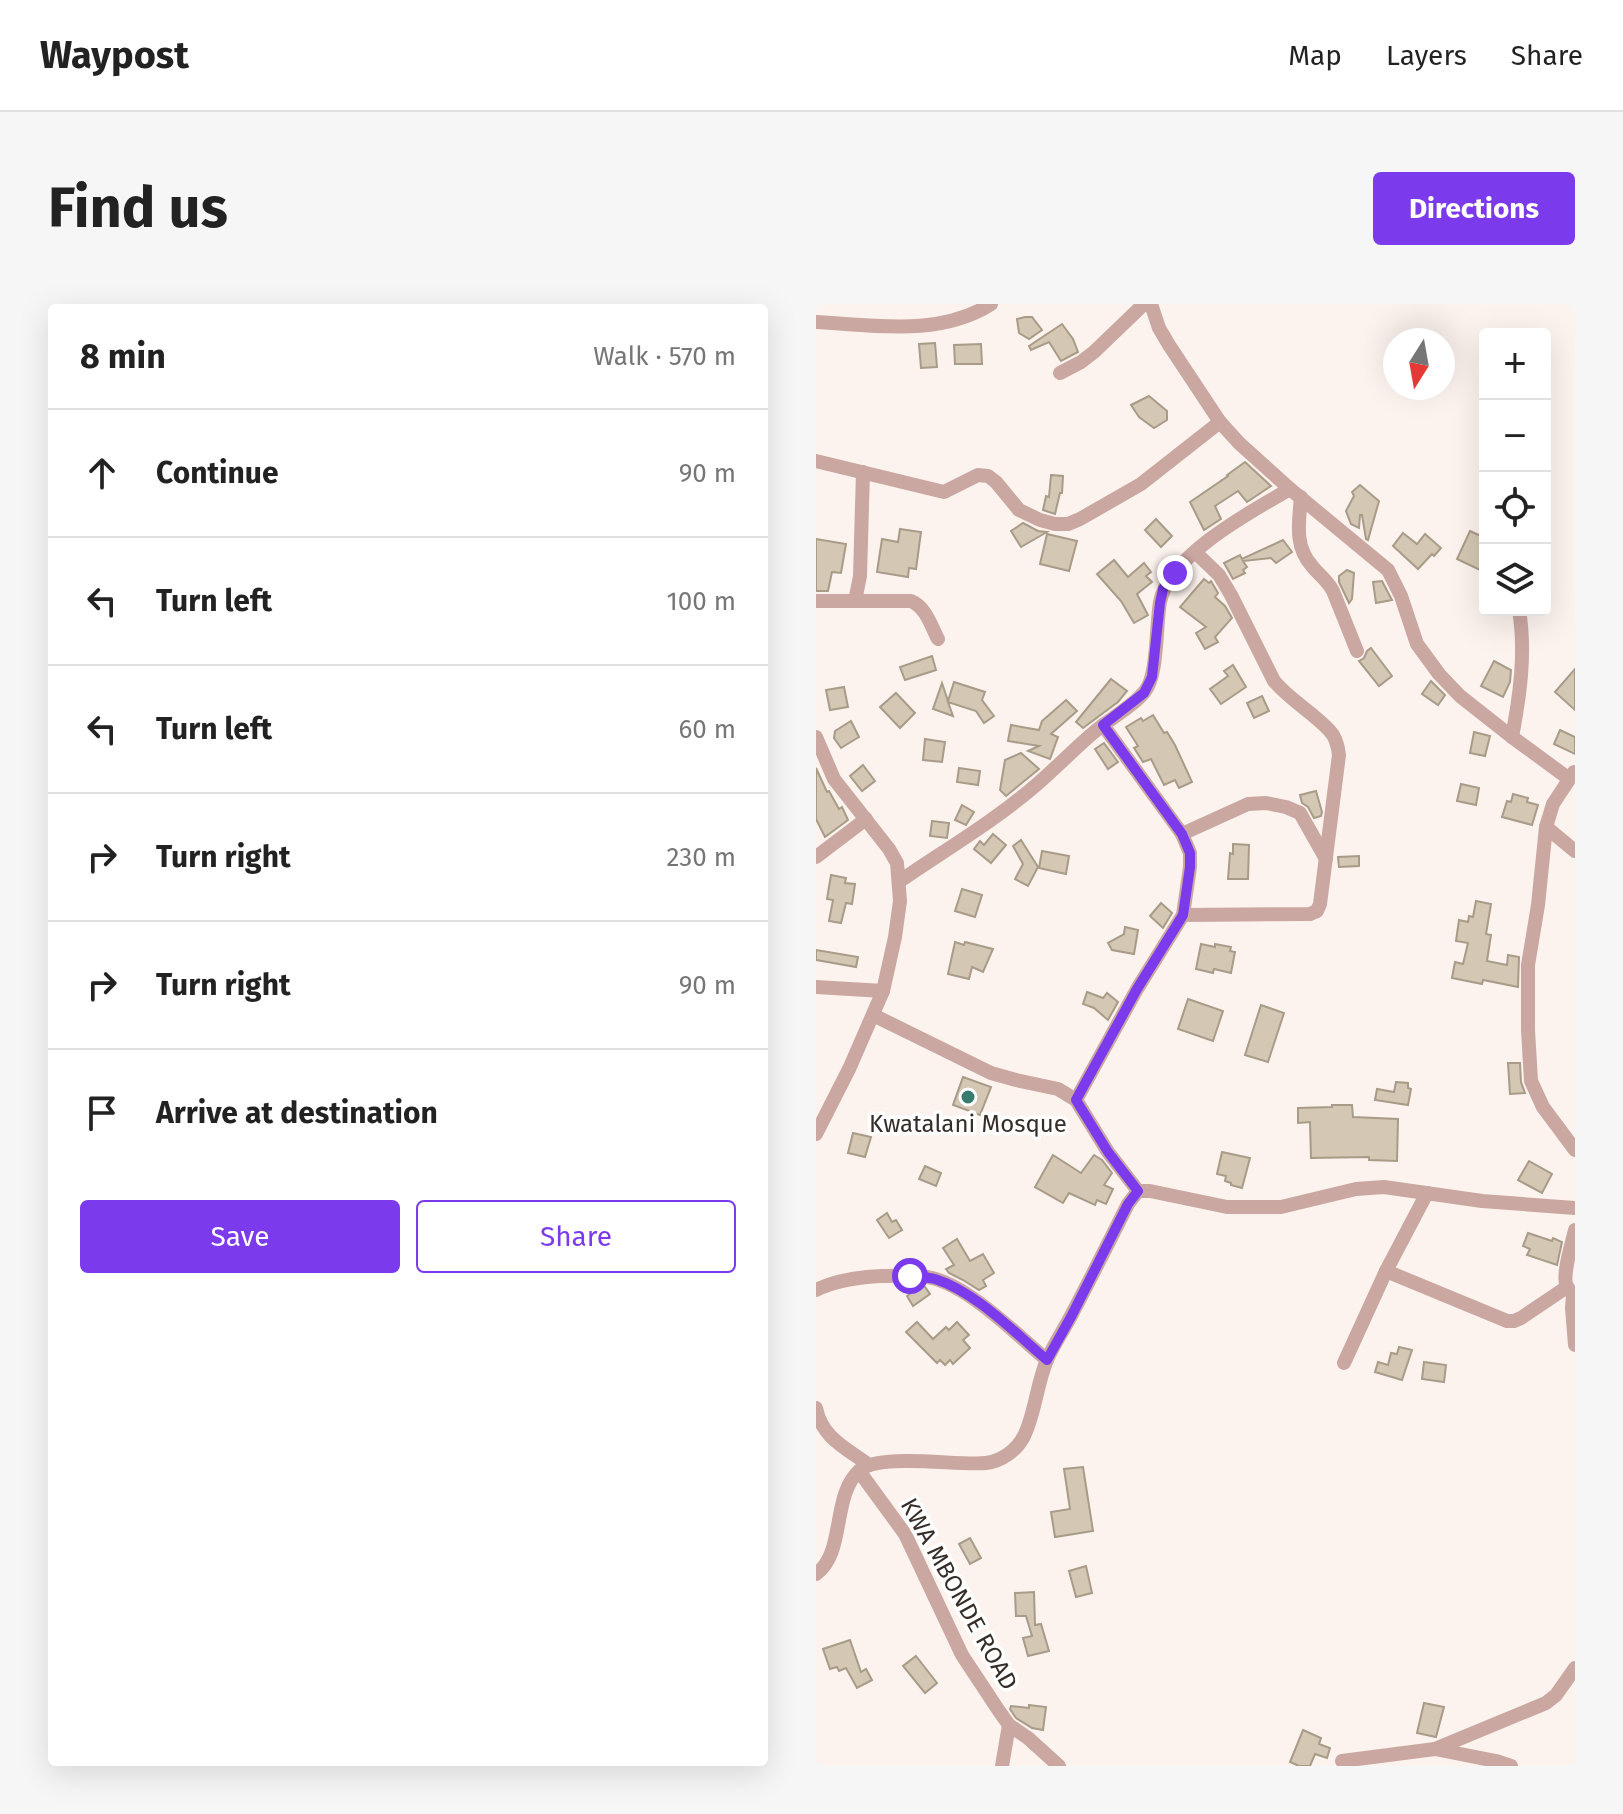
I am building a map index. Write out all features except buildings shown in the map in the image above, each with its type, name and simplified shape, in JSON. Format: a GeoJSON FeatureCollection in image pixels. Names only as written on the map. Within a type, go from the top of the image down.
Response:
{"type":"FeatureCollection","features":[{"type":"Feature","properties":{"kind":"street"},"geometry":{"type":"LineString","coordinates":[[816,322],[941,325],[967,317],[991,304]]}},
{"type":"Feature","properties":{"kind":"street"},"geometry":{"type":"LineString","coordinates":[[1060,373],[1094,352],[1144,304]]}},
{"type":"Feature","properties":{"kind":"street"},"geometry":{"type":"LineString","coordinates":[[1151,304],[1159,328],[1220,422],[1239,443],[1388,570],[1422,652],[1439,674],[1460,696],[1512,737],[1572,775],[1553,804],[1546,827],[1528,965],[1528,1030],[1531,1081],[1543,1107],[1575,1150]]}},
{"type":"Feature","properties":{"kind":"street"},"geometry":{"type":"LineString","coordinates":[[816,461],[944,492],[978,475],[988,476],[1019,510],[1040,520],[1068,524],[1141,484],[1220,422]]}},
{"type":"Feature","properties":{"kind":"street"},"geometry":{"type":"LineString","coordinates":[[855,601],[860,576],[863,472]]}},
{"type":"Feature","properties":{"kind":"street"},"geometry":{"type":"LineString","coordinates":[[900,881],[994,818],[1144,693],[1152,677],[1163,589],[1175,573],[1195,552],[1246,514],[1296,493]]}},
{"type":"Feature","properties":{"kind":"street"},"geometry":{"type":"LineString","coordinates":[[1296,493],[1298,542],[1310,564],[1328,581],[1357,651]]}},
{"type":"Feature","properties":{"kind":"street"},"geometry":{"type":"LineString","coordinates":[[1183,915],[1310,914],[1317,911],[1339,755],[1338,743],[1330,731],[1274,681],[1219,575],[1195,552]]}},
{"type":"Feature","properties":{"kind":"street"},"geometry":{"type":"LineString","coordinates":[[816,601],[911,601],[923,609],[938,639]]}},
{"type":"Feature","properties":{"kind":"street"},"geometry":{"type":"LineString","coordinates":[[1512,737],[1522,658],[1520,616]]}},
{"type":"Feature","properties":{"kind":"street"},"geometry":{"type":"LineString","coordinates":[[1076,1100],[1137,989],[1183,915],[1190,867],[1190,853],[1182,834],[1103,725]]}},
{"type":"Feature","properties":{"kind":"street"},"geometry":{"type":"LineString","coordinates":[[816,737],[834,779],[889,849],[897,863],[900,881],[895,937],[883,991],[816,1134]]}},
{"type":"Feature","properties":{"kind":"street"},"geometry":{"type":"LineString","coordinates":[[1182,834],[1248,804],[1276,805],[1300,813],[1326,860]]}},
{"type":"Feature","properties":{"kind":"street"},"geometry":{"type":"LineString","coordinates":[[816,857],[866,819]]}},
{"type":"Feature","properties":{"kind":"street"},"geometry":{"type":"LineString","coordinates":[[1546,827],[1575,851]]}},
{"type":"Feature","properties":{"kind":"street"},"geometry":{"type":"LineString","coordinates":[[816,987],[883,991]]}},
{"type":"Feature","properties":{"kind":"street"},"geometry":{"type":"LineString","coordinates":[[873,1015],[991,1073],[1058,1089],[1076,1100],[1108,1152],[1138,1191]]}},
{"type":"Feature","properties":{"kind":"street"},"geometry":{"type":"LineString","coordinates":[[1138,1191],[1227,1207],[1281,1207],[1356,1189],[1384,1187],[1482,1201],[1575,1208]]}},
{"type":"Feature","properties":{"kind":"street"},"geometry":{"type":"LineString","coordinates":[[816,1574],[830,1557],[847,1489],[864,1468],[931,1461],[989,1463],[1010,1454],[1024,1437],[1047,1360],[1128,1204],[1138,1191]]}},
{"type":"Feature","properties":{"kind":"street"},"geometry":{"type":"LineString","coordinates":[[1344,1363],[1386,1271],[1427,1193]]}},
{"type":"Feature","properties":{"kind":"street"},"geometry":{"type":"LineString","coordinates":[[1575,1230],[1566,1281],[1573,1295],[1575,1345]]}},
{"type":"Feature","properties":{"kind":"street"},"geometry":{"type":"LineString","coordinates":[[1386,1271],[1507,1321],[1521,1318],[1567,1287]]}},
{"type":"Feature","properties":{"kind":"street"},"geometry":{"type":"LineString","coordinates":[[816,1290],[845,1280],[872,1277],[932,1278],[967,1294],[1047,1360]]}},
{"type":"Feature","properties":{"kind":"street","name":"KWA MBONDE ROAD"},"geometry":{"type":"LineString","coordinates":[[816,1408],[828,1436],[864,1468],[905,1534],[962,1655],[1009,1725],[1059,1766]]}},
{"type":"Feature","properties":{"kind":"street"},"geometry":{"type":"LineString","coordinates":[[1342,1761],[1435,1749],[1546,1703],[1556,1695],[1575,1668]]}},
{"type":"Feature","properties":{"kind":"street"},"geometry":{"type":"LineString","coordinates":[[1002,1766],[1009,1725]]}},
{"type":"Feature","properties":{"kind":"street"},"geometry":{"type":"LineString","coordinates":[[1435,1749],[1511,1766]]}},
{"type":"Feature","properties":{"kind":"place","name":"Kwatalani Mosque"},"geometry":{"type":"Point","coordinates":[968,1097]}},
{"type":"Feature","properties":{"kind":"route"},"geometry":{"type":"LineString","coordinates":[[910,1276],[932,1278],[967,1294],[1047,1360],[1128,1204],[1138,1191],[1108,1152],[1076,1100],[1137,989],[1183,915],[1190,853],[1182,834],[1103,725],[1149,687],[1163,589],[1175,573]]}}]}
